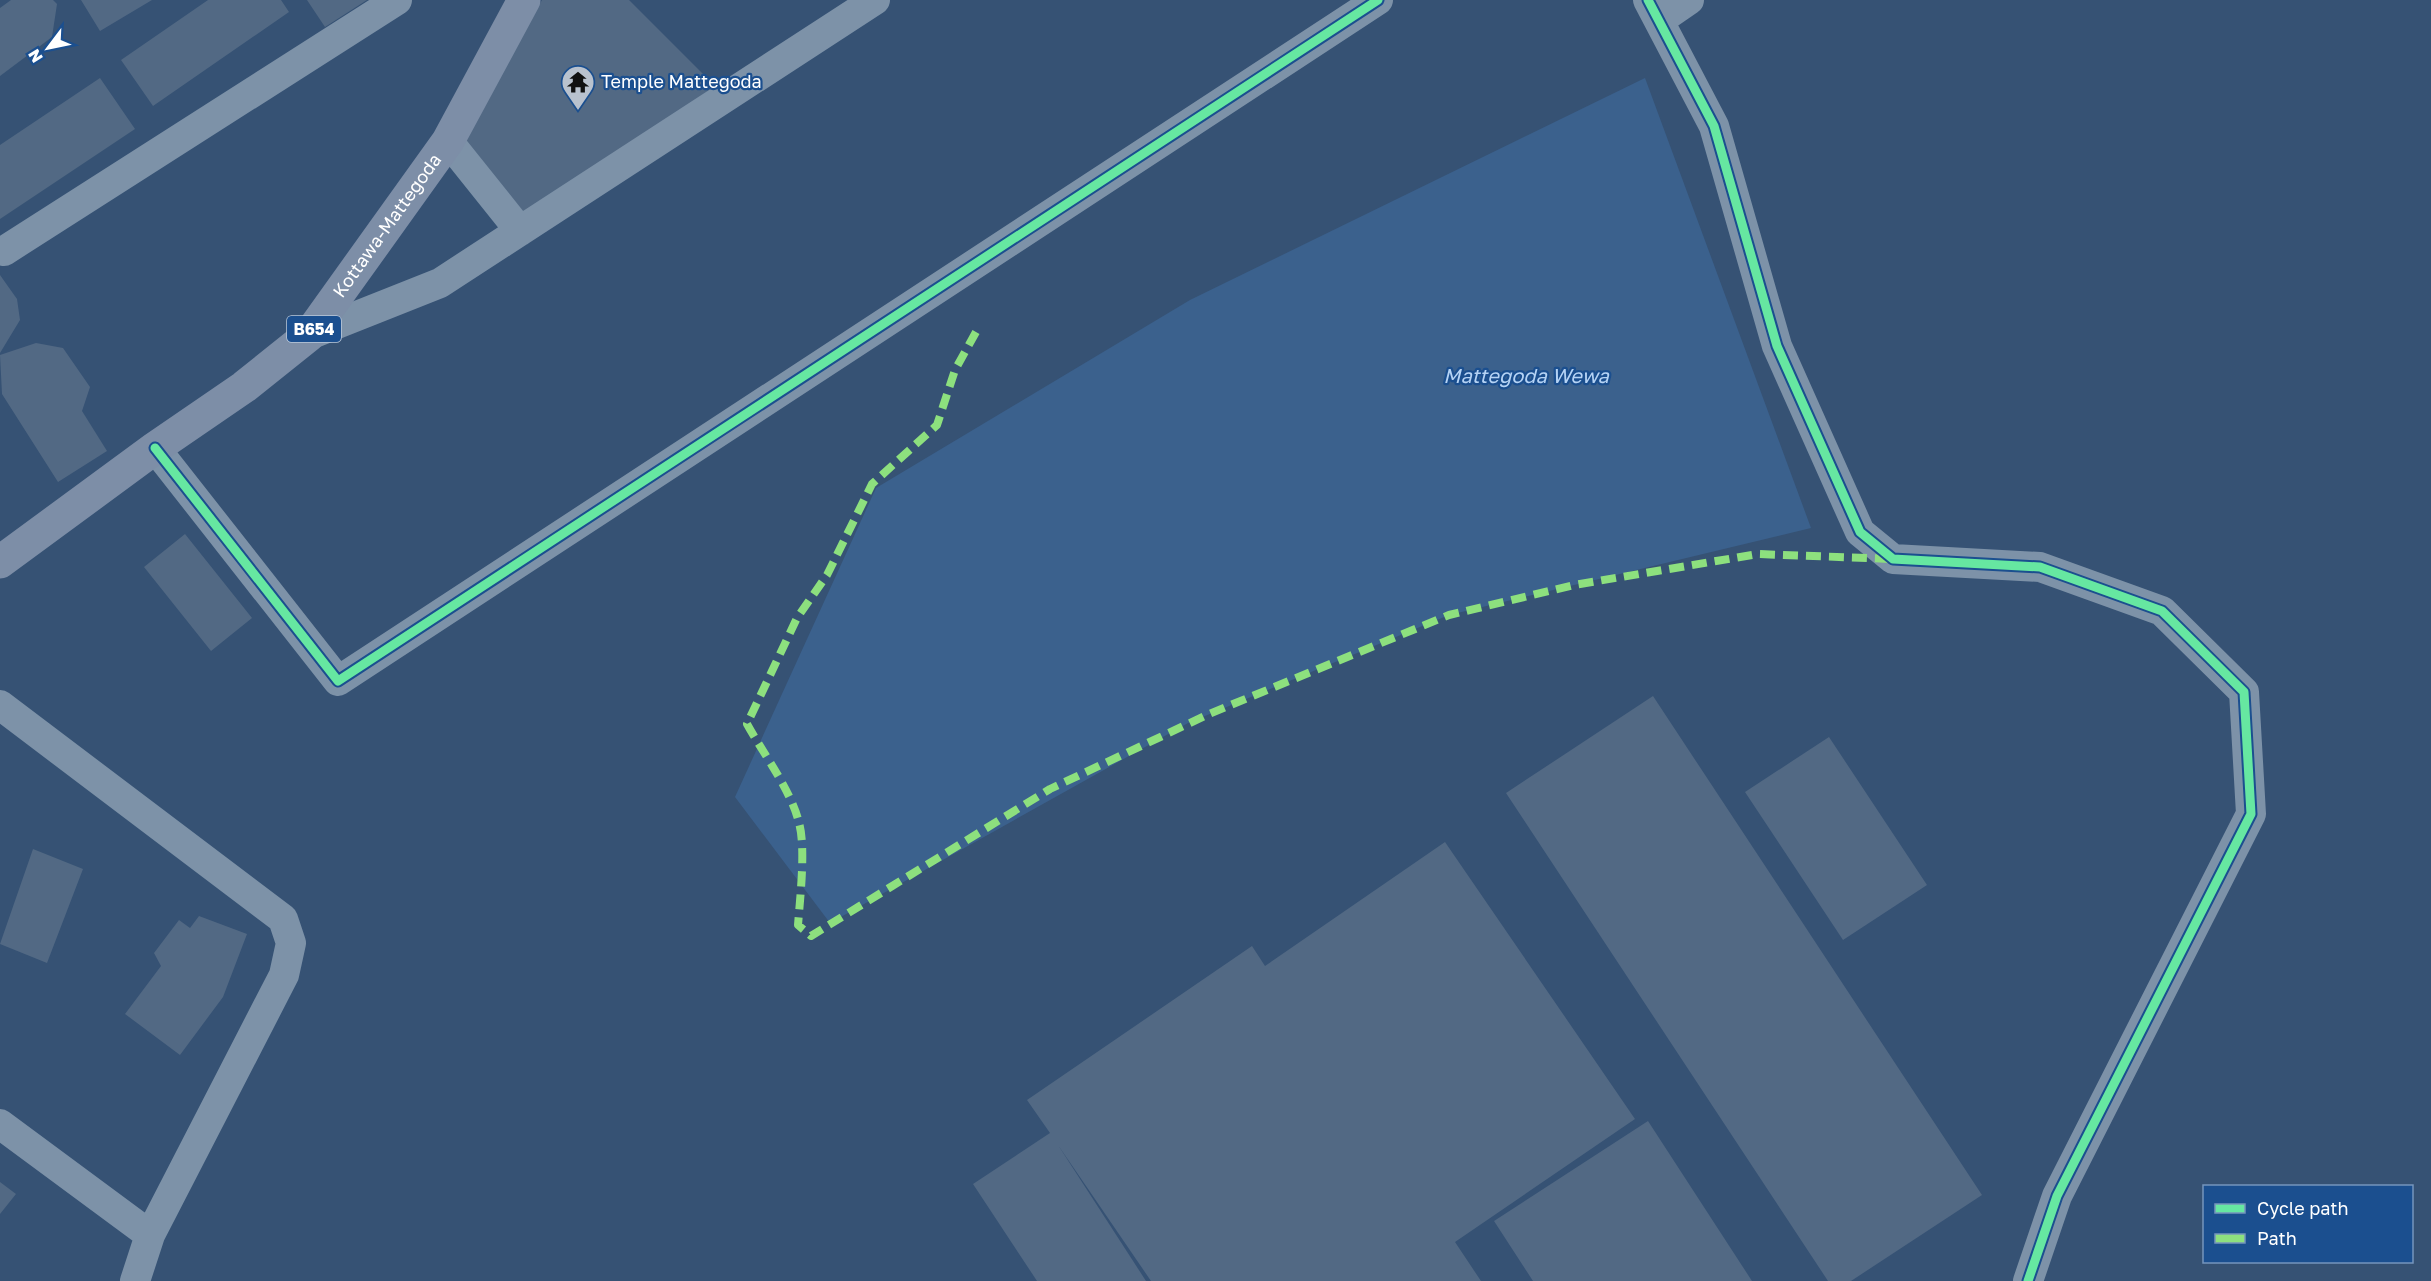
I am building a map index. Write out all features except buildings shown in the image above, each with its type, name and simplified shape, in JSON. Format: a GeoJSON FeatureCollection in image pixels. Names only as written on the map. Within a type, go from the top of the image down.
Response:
{"type":"FeatureCollection","features":[{"type":"Feature","properties":{"kind":"main road","name":"Kottawa-Mattegoda"},"geometry":{"type":"LineString","coordinates":[[0,562],[155,448],[244,387],[309,335],[448,141],[524,0]]}},
{"type":"Feature","properties":{"kind":"street"},"geometry":{"type":"LineString","coordinates":[[4,251],[397,0]]}},
{"type":"Feature","properties":{"kind":"street"},"geometry":{"type":"LineString","coordinates":[[309,335],[440,283],[875,0]]}},
{"type":"Feature","properties":{"kind":"street"},"geometry":{"type":"LineString","coordinates":[[155,448],[338,681],[1378,0]]}},
{"type":"Feature","properties":{"kind":"street"},"geometry":{"type":"LineString","coordinates":[[1689,0],[1654,10],[1714,126],[1777,346],[1860,532],[1893,559],[2040,567],[2162,611],[2244,692],[2251,814],[2057,1196],[2028,1281]]}},
{"type":"Feature","properties":{"kind":"street"},"geometry":{"type":"LineString","coordinates":[[448,141],[520,231]]}},
{"type":"Feature","properties":{"kind":"street"},"geometry":{"type":"LineString","coordinates":[[0,705],[283,919],[291,943],[284,975],[150,1235],[135,1281]]}},
{"type":"Feature","properties":{"kind":"street"},"geometry":{"type":"LineString","coordinates":[[0,1124],[150,1235]]}},
{"type":"Feature","properties":{"kind":"water","name":"Mattegoda Wewa"},"geometry":{"type":"Polygon","coordinates":[[[1645,78],[1811,528],[1449,615],[1188,723],[830,923],[735,797],[876,488],[1190,300],[1645,78]]]}},
{"type":"Feature","properties":{"kind":"marked path"},"geometry":{"type":"LineString","coordinates":[[976,332],[955,370],[937,425],[872,484],[827,575],[797,618],[747,724],[784,786],[799,823],[802,873],[798,925],[811,936],[1050,789],[1209,714],[1449,615],[1574,585],[1758,554],[1893,559]]}},
{"type":"Feature","properties":{"kind":"cycle path"},"geometry":{"type":"LineString","coordinates":[[155,448],[338,681],[1378,0]]}},
{"type":"Feature","properties":{"kind":"cycle path"},"geometry":{"type":"LineString","coordinates":[[1648,0],[1714,126],[1777,346],[1860,532],[1893,559],[2040,567],[2162,611],[2244,692],[2251,814],[2057,1196],[2028,1281]]}},
{"type":"Feature","properties":{"kind":"place","name":"Temple Mattegoda"},"geometry":{"type":"Point","coordinates":[578,111]}}]}
